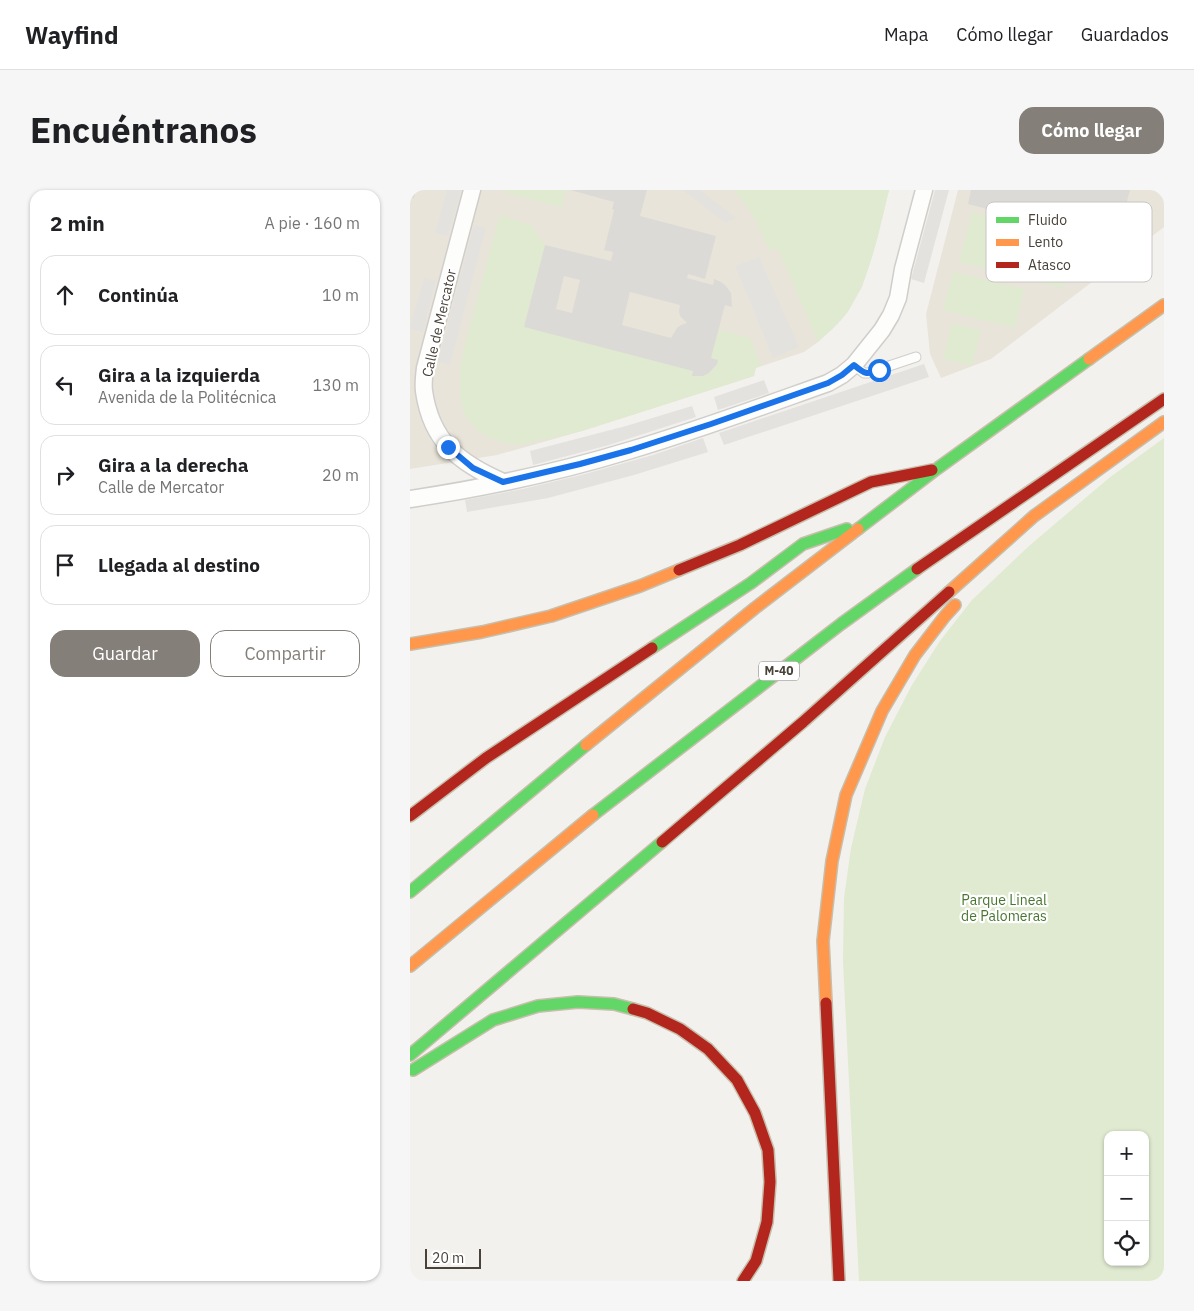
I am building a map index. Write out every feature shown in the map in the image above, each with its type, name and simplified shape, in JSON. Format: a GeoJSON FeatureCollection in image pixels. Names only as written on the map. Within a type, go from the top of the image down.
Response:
{"type":"FeatureCollection","features":[{"type":"Feature","properties":{"kind":"highway"},"geometry":{"type":"LineString","coordinates":[[410,892],[755,608],[938,468],[1164,305]]}},
{"type":"Feature","properties":{"kind":"highway","name":"M-40"},"geometry":{"type":"LineString","coordinates":[[410,966],[600,809],[841,624],[938,554],[1164,399]]}},
{"type":"Feature","properties":{"kind":"highway"},"geometry":{"type":"LineString","coordinates":[[410,1055],[803,722],[1034,516],[1164,422]]}},
{"type":"Feature","properties":{"kind":"highway"},"geometry":{"type":"LineString","coordinates":[[410,644],[482,632],[569,610],[640,586],[740,545],[871,482],[938,468]]}},
{"type":"Feature","properties":{"kind":"highway"},"geometry":{"type":"LineString","coordinates":[[979,580],[1013,544],[1034,516]]}},
{"type":"Feature","properties":{"kind":"highway"},"geometry":{"type":"LineString","coordinates":[[410,816],[486,758],[751,583],[804,544],[870,521]]}},
{"type":"Feature","properties":{"kind":"highway"},"geometry":{"type":"LineString","coordinates":[[838,1281],[823,941],[832,861],[846,795],[882,710],[915,655],[945,616],[965,594]]}},
{"type":"Feature","properties":{"kind":"highway"},"geometry":{"type":"LineString","coordinates":[[410,1072],[493,1020],[538,1006],[578,1002],[614,1004],[647,1013],[680,1029],[708,1049],[737,1080],[755,1113],[768,1150],[770,1182],[767,1222],[756,1261],[743,1281]]}},
{"type":"Feature","properties":{"kind":"street","name":"Calle de Mercator"},"geometry":{"type":"LineString","coordinates":[[472,190],[425,368],[424,390],[428,410],[435,428],[448,447],[473,468],[503,482]]}},
{"type":"Feature","properties":{"kind":"street"},"geometry":{"type":"LineString","coordinates":[[410,499],[449,494],[622,453],[828,383],[842,375],[854,365],[891,316],[898,298],[903,270],[924,190]]}},
{"type":"Feature","properties":{"kind":"lane"},"geometry":{"type":"LineString","coordinates":[[854,365],[868,373],[916,357]]}},
{"type":"Feature","properties":{"kind":"shaded area"},"geometry":{"type":"Polygon","coordinates":[[[410,190],[889,190],[862,287],[847,313],[818,342],[804,352],[756,368],[754,376],[582,431],[497,455],[410,469],[410,190]]]}},
{"type":"Feature","properties":{"kind":"shaded area"},"geometry":{"type":"Polygon","coordinates":[[[447,190],[461,190],[448,236],[435,233],[447,190]]]}},
{"type":"Feature","properties":{"kind":"shaded area"},"geometry":{"type":"Polygon","coordinates":[[[683,190],[700,190],[736,218],[725,223],[683,190]]]}},
{"type":"Feature","properties":{"kind":"shaded area"},"geometry":{"type":"Polygon","coordinates":[[[935,190],[949,190],[924,283],[911,279],[935,190]]]}},
{"type":"Feature","properties":{"kind":"shaded area"},"geometry":{"type":"Polygon","coordinates":[[[958,190],[1164,190],[1164,227],[1152,236],[1152,202],[986,202],[986,282],[1092,282],[991,359],[941,378],[930,354],[926,314],[958,190]]]}},
{"type":"Feature","properties":{"kind":"shaded area"},"geometry":{"type":"Polygon","coordinates":[[[474,225],[486,228],[450,365],[438,362],[474,225]]]}},
{"type":"Feature","properties":{"kind":"shaded area"},"geometry":{"type":"Polygon","coordinates":[[[759,257],[799,347],[773,358],[735,266],[759,257]]]}},
{"type":"Feature","properties":{"kind":"shaded area"},"geometry":{"type":"Polygon","coordinates":[[[424,278],[436,281],[423,332],[410,329],[410,327],[424,278]]]}},
{"type":"Feature","properties":{"kind":"shaded area"},"geometry":{"type":"Polygon","coordinates":[[[924,364],[929,377],[724,445],[719,433],[924,364]]]}},
{"type":"Feature","properties":{"kind":"shaded area"},"geometry":{"type":"Polygon","coordinates":[[[764,380],[769,393],[718,410],[714,397],[764,380]]]}},
{"type":"Feature","properties":{"kind":"shaded area"},"geometry":{"type":"Polygon","coordinates":[[[692,406],[696,417],[609,445],[533,465],[530,451],[626,426],[692,406]]]}},
{"type":"Feature","properties":{"kind":"shaded area"},"geometry":{"type":"Polygon","coordinates":[[[703,438],[708,452],[634,475],[548,498],[467,512],[465,500],[523,489],[585,474],[653,455],[703,438]]]}},
{"type":"Feature","properties":{"kind":"green space"},"geometry":{"type":"Polygon","coordinates":[[[507,190],[566,190],[562,207],[506,193],[507,190]]]}},
{"type":"Feature","properties":{"kind":"green space"},"geometry":{"type":"Polygon","coordinates":[[[733,190],[889,190],[878,237],[863,283],[845,315],[818,342],[778,248],[770,251],[750,211],[733,190]]]}},
{"type":"Feature","properties":{"kind":"green space"},"geometry":{"type":"Polygon","coordinates":[[[972,212],[986,216],[986,269],[959,262],[972,212]]]}},
{"type":"Feature","properties":{"kind":"green space"},"geometry":{"type":"Polygon","coordinates":[[[500,215],[531,225],[545,245],[524,326],[693,371],[692,376],[705,375],[712,371],[717,364],[718,360],[711,358],[719,330],[750,338],[761,366],[755,368],[754,376],[582,431],[523,444],[502,442],[483,434],[470,422],[463,407],[460,389],[461,370],[464,350],[500,215]]]}},
{"type":"Feature","properties":{"kind":"green space"},"geometry":{"type":"Polygon","coordinates":[[[953,272],[986,280],[986,282],[995,282],[1024,289],[1015,328],[943,310],[953,272]]]}},
{"type":"Feature","properties":{"kind":"green space"},"geometry":{"type":"Polygon","coordinates":[[[1038,282],[1064,282],[1062,288],[1038,282]]]}},
{"type":"Feature","properties":{"kind":"green space"},"geometry":{"type":"Polygon","coordinates":[[[952,323],[981,330],[972,366],[943,359],[952,323]]]}},
{"type":"Feature","properties":{"kind":"green space","name":"Parque Lineal de Palomeras"},"geometry":{"type":"Polygon","coordinates":[[[1164,438],[1164,1281],[859,1281],[843,962],[844,898],[851,848],[865,789],[885,737],[912,685],[940,641],[972,600],[1029,546],[1109,478],[1164,438]]]}},
{"type":"Feature","properties":{"kind":"building"},"geometry":{"type":"Polygon","coordinates":[[[410,190],[416,190],[414,198],[410,197],[410,190]]]}},
{"type":"Feature","properties":{"kind":"building"},"geometry":{"type":"Polygon","coordinates":[[[570,190],[647,190],[640,216],[716,236],[705,279],[688,274],[687,278],[713,285],[714,279],[726,286],[731,293],[732,307],[725,305],[711,358],[718,360],[717,364],[709,373],[703,376],[692,376],[693,371],[524,327],[545,245],[611,261],[613,252],[604,250],[614,210],[612,209],[614,202],[570,190]],[[564,276],[556,309],[572,313],[580,280],[564,276]],[[630,292],[622,325],[671,338],[677,328],[687,323],[680,316],[680,305],[630,292]]]}},
{"type":"Feature","properties":{"kind":"building"},"geometry":{"type":"Polygon","coordinates":[[[971,190],[1130,190],[1127,202],[986,202],[986,209],[968,204],[971,190]]]}},
{"type":"Feature","properties":{"kind":"traffic: fast"},"geometry":{"type":"LineString","coordinates":[[858,529],[938,468],[1089,359]]}},
{"type":"Feature","properties":{"kind":"traffic: fast"},"geometry":{"type":"LineString","coordinates":[[652,648],[751,583],[803,544],[847,529]]}},
{"type":"Feature","properties":{"kind":"traffic: fast"},"geometry":{"type":"LineString","coordinates":[[593,815],[841,624],[917,569]]}},
{"type":"Feature","properties":{"kind":"traffic: fast"},"geometry":{"type":"LineString","coordinates":[[410,892],[586,745]]}},
{"type":"Feature","properties":{"kind":"traffic: fast"},"geometry":{"type":"LineString","coordinates":[[410,1055],[662,842]]}},
{"type":"Feature","properties":{"kind":"traffic: fast"},"geometry":{"type":"LineString","coordinates":[[413,1070],[493,1020],[538,1006],[578,1002],[614,1004],[633,1009]]}},
{"type":"Feature","properties":{"kind":"traffic: slow"},"geometry":{"type":"LineString","coordinates":[[1089,359],[1164,305]]}},
{"type":"Feature","properties":{"kind":"traffic: slow"},"geometry":{"type":"LineString","coordinates":[[949,592],[1034,516],[1164,422]]}},
{"type":"Feature","properties":{"kind":"traffic: slow"},"geometry":{"type":"LineString","coordinates":[[586,745],[755,608],[858,529]]}},
{"type":"Feature","properties":{"kind":"traffic: slow"},"geometry":{"type":"LineString","coordinates":[[410,644],[482,632],[551,616],[640,586],[679,570]]}},
{"type":"Feature","properties":{"kind":"traffic: slow"},"geometry":{"type":"LineString","coordinates":[[826,1003],[823,941],[832,861],[846,795],[882,711],[915,655],[955,605]]}},
{"type":"Feature","properties":{"kind":"traffic: slow"},"geometry":{"type":"LineString","coordinates":[[410,966],[593,815]]}},
{"type":"Feature","properties":{"kind":"traffic: jam"},"geometry":{"type":"LineString","coordinates":[[917,569],[1164,399]]}},
{"type":"Feature","properties":{"kind":"traffic: jam"},"geometry":{"type":"LineString","coordinates":[[679,570],[740,545],[871,482],[932,470]]}},
{"type":"Feature","properties":{"kind":"traffic: jam"},"geometry":{"type":"LineString","coordinates":[[662,842],[803,722],[949,592]]}},
{"type":"Feature","properties":{"kind":"traffic: jam"},"geometry":{"type":"LineString","coordinates":[[410,816],[486,758],[652,648]]}},
{"type":"Feature","properties":{"kind":"traffic: jam"},"geometry":{"type":"LineString","coordinates":[[826,1003],[839,1281]]}},
{"type":"Feature","properties":{"kind":"traffic: jam"},"geometry":{"type":"LineString","coordinates":[[633,1009],[647,1013],[680,1029],[708,1049],[737,1080],[755,1113],[768,1150],[770,1182],[767,1222],[756,1261],[743,1281]]}},
{"type":"Feature","properties":{"kind":"route"},"geometry":{"type":"LineString","coordinates":[[448,447],[473,468],[503,482],[631,450],[711,424],[828,383],[854,365],[868,373],[879,370]]}}]}
